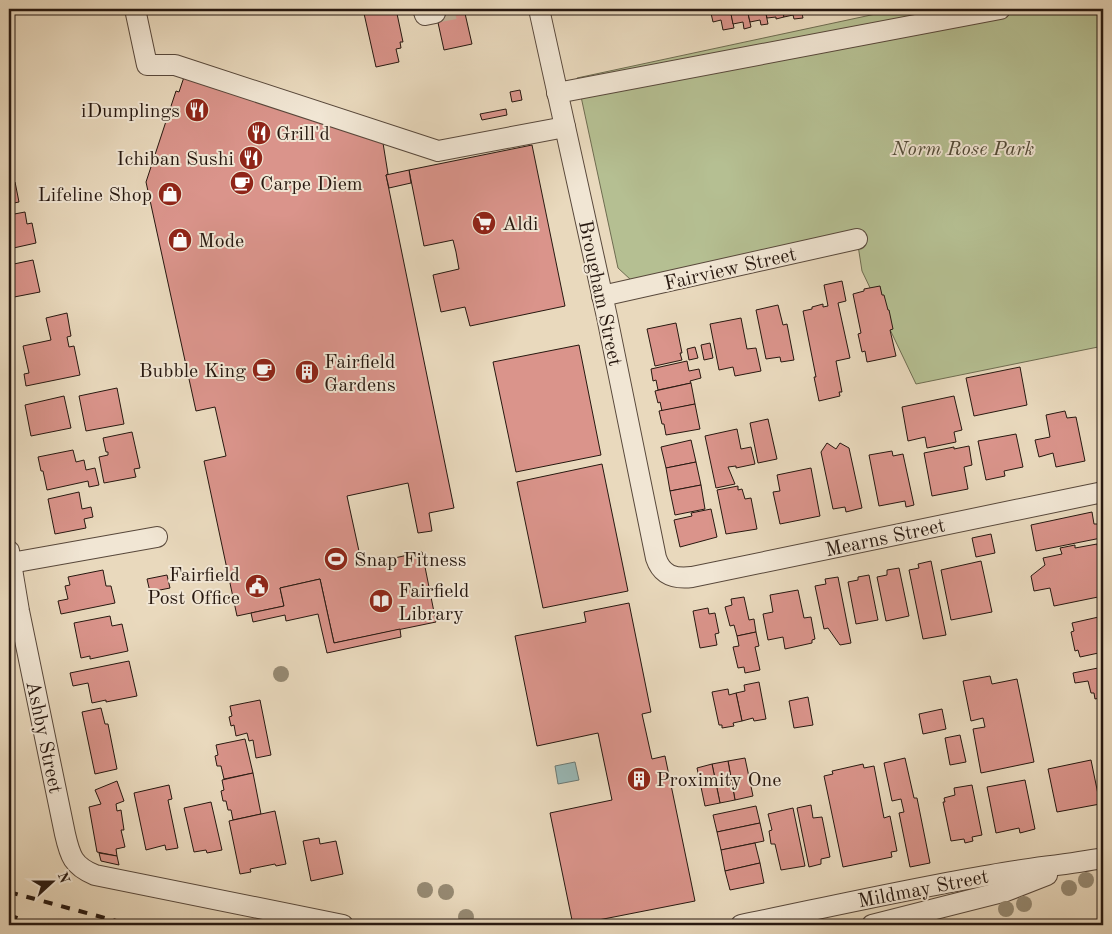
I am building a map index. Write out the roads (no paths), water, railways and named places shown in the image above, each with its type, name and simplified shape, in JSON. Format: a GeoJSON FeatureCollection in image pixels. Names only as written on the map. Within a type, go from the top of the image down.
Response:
{"type":"FeatureCollection","features":[{"type":"Feature","properties":{"kind":"street"},"geometry":{"type":"LineString","coordinates":[[135,9],[147,65],[175,65],[438,151],[565,126]]}},
{"type":"Feature","properties":{"kind":"street","name":"Brougham Street"},"geometry":{"type":"LineString","coordinates":[[539,9],[602,296],[656,558],[660,567],[667,574]]}},
{"type":"Feature","properties":{"kind":"street"},"geometry":{"type":"LineString","coordinates":[[557,93],[1000,9]]}},
{"type":"Feature","properties":{"kind":"street","name":"Fairview Street"},"geometry":{"type":"LineString","coordinates":[[602,296],[857,239]]}},
{"type":"Feature","properties":{"kind":"street","name":"Mearns Street"},"geometry":{"type":"LineString","coordinates":[[667,574],[680,578],[692,577],[1103,492]]}},
{"type":"Feature","properties":{"kind":"street"},"geometry":{"type":"LineString","coordinates":[[10,557],[157,537]]}},
{"type":"Feature","properties":{"kind":"street","name":"Ashby Street"},"geometry":{"type":"LineString","coordinates":[[10,557],[64,834],[68,851],[75,863],[95,875],[343,925]]}},
{"type":"Feature","properties":{"kind":"street","name":"Mildmay Street"},"geometry":{"type":"LineString","coordinates":[[741,925],[972,878],[1103,858]]}},
{"type":"Feature","properties":{"kind":"street","name":"Mildmay Street"},"geometry":{"type":"LineString","coordinates":[[872,925],[1006,891],[1076,863]]}},
{"type":"Feature","properties":{"kind":"water"},"geometry":{"type":"Polygon","coordinates":[[[575,762],[579,780],[558,784],[555,766],[575,762]]]}},
{"type":"Feature","properties":{"kind":"tunnel"},"geometry":{"type":"LineString","coordinates":[[435,13],[455,9]]}},
{"type":"Feature","properties":{"kind":"railway"},"geometry":{"type":"LineString","coordinates":[[9,892],[131,925]]}},
{"type":"Feature","properties":{"kind":"railway"},"geometry":{"type":"LineString","coordinates":[[9,915],[35,925]]}},
{"type":"Feature","properties":{"kind":"place","name":"iDumplings"},"geometry":{"type":"Point","coordinates":[197,110]}},
{"type":"Feature","properties":{"kind":"place","name":"Grill'd"},"geometry":{"type":"Point","coordinates":[259,133]}},
{"type":"Feature","properties":{"kind":"place","name":"Ichiban Sushi"},"geometry":{"type":"Point","coordinates":[251,158]}},
{"type":"Feature","properties":{"kind":"place","name":"Carpe Diem"},"geometry":{"type":"Point","coordinates":[242,183]}},
{"type":"Feature","properties":{"kind":"place","name":"Lifeline Shop"},"geometry":{"type":"Point","coordinates":[170,194]}},
{"type":"Feature","properties":{"kind":"place","name":"Aldi"},"geometry":{"type":"Point","coordinates":[484,223]}},
{"type":"Feature","properties":{"kind":"place","name":"Mode"},"geometry":{"type":"Point","coordinates":[180,240]}},
{"type":"Feature","properties":{"kind":"place","name":"Bubble King"},"geometry":{"type":"Point","coordinates":[264,370]}},
{"type":"Feature","properties":{"kind":"place","name":"Fairfield Gardens"},"geometry":{"type":"Point","coordinates":[307,372]}},
{"type":"Feature","properties":{"kind":"place","name":"Snap Fitness"},"geometry":{"type":"Point","coordinates":[336,559]}},
{"type":"Feature","properties":{"kind":"place","name":"Fairfield Post Office"},"geometry":{"type":"Point","coordinates":[257,586]}},
{"type":"Feature","properties":{"kind":"place","name":"Fairfield Library"},"geometry":{"type":"Point","coordinates":[381,601]}},
{"type":"Feature","properties":{"kind":"place","name":"Proximity One"},"geometry":{"type":"Point","coordinates":[639,779]}},
{"type":"Feature","properties":{"kind":"park label","name":"Norm Rose Park"},"geometry":{"type":"Point","coordinates":[963,148]}}]}
